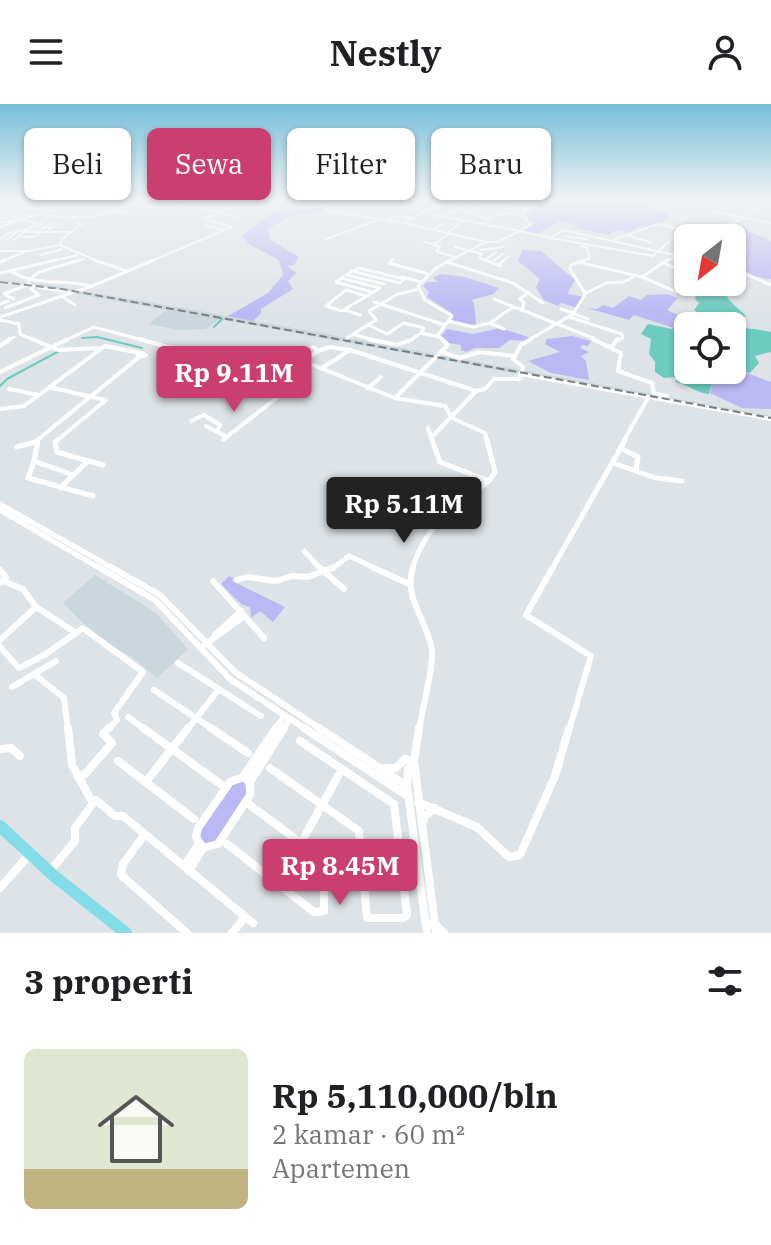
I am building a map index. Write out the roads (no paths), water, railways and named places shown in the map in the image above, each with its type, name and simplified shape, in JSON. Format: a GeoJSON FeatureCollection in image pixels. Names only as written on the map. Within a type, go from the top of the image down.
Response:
{"type":"FeatureCollection","features":[{"type":"Feature","properties":{"kind":"main road"},"geometry":{"type":"LineString","coordinates":[[0,826],[50,872],[126,933]]}},
{"type":"Feature","properties":{"kind":"street"},"geometry":{"type":"LineString","coordinates":[[2,238],[11,238]]}},
{"type":"Feature","properties":{"kind":"street"},"geometry":{"type":"LineString","coordinates":[[6,240],[11,238]]}},
{"type":"Feature","properties":{"kind":"street"},"geometry":{"type":"LineString","coordinates":[[41,255],[61,247],[68,238]]}},
{"type":"Feature","properties":{"kind":"street"},"geometry":{"type":"LineString","coordinates":[[0,318],[128,272],[206,238]]}},
{"type":"Feature","properties":{"kind":"street"},"geometry":{"type":"LineString","coordinates":[[442,238],[431,249],[458,258]]}},
{"type":"Feature","properties":{"kind":"street"},"geometry":{"type":"LineString","coordinates":[[468,238],[497,242],[506,238]]}},
{"type":"Feature","properties":{"kind":"street"},"geometry":{"type":"LineString","coordinates":[[551,238],[587,244]]}},
{"type":"Feature","properties":{"kind":"street"},"geometry":{"type":"LineString","coordinates":[[569,238],[601,250],[603,247],[651,257],[672,238]]}},
{"type":"Feature","properties":{"kind":"street"},"geometry":{"type":"LineString","coordinates":[[585,293],[570,269],[590,258],[587,244],[591,238]]}},
{"type":"Feature","properties":{"kind":"street"},"geometry":{"type":"LineString","coordinates":[[600,238],[639,244],[674,255]]}},
{"type":"Feature","properties":{"kind":"street"},"geometry":{"type":"LineString","coordinates":[[612,240],[620,238]]}},
{"type":"Feature","properties":{"kind":"street"},"geometry":{"type":"LineString","coordinates":[[637,238],[652,243]]}},
{"type":"Feature","properties":{"kind":"street"},"geometry":{"type":"LineString","coordinates":[[424,242],[433,244]]}},
{"type":"Feature","properties":{"kind":"street"},"geometry":{"type":"LineString","coordinates":[[439,337],[452,316],[425,300],[418,286],[429,274],[486,242]]}},
{"type":"Feature","properties":{"kind":"street"},"geometry":{"type":"LineString","coordinates":[[565,246],[570,243]]}},
{"type":"Feature","properties":{"kind":"street"},"geometry":{"type":"LineString","coordinates":[[456,246],[482,254],[479,258],[500,265],[509,256]]}},
{"type":"Feature","properties":{"kind":"street"},"geometry":{"type":"LineString","coordinates":[[0,251],[61,247],[128,272]]}},
{"type":"Feature","properties":{"kind":"street"},"geometry":{"type":"LineString","coordinates":[[487,251],[504,247]]}},
{"type":"Feature","properties":{"kind":"street"},"geometry":{"type":"LineString","coordinates":[[471,250],[494,252],[485,260]]}},
{"type":"Feature","properties":{"kind":"street"},"geometry":{"type":"LineString","coordinates":[[25,251],[1,262],[2,273],[78,255]]}},
{"type":"Feature","properties":{"kind":"street"},"geometry":{"type":"LineString","coordinates":[[58,253],[69,252]]}},
{"type":"Feature","properties":{"kind":"street"},"geometry":{"type":"LineString","coordinates":[[492,262],[503,254]]}},
{"type":"Feature","properties":{"kind":"street"},"geometry":{"type":"LineString","coordinates":[[642,277],[674,256]]}},
{"type":"Feature","properties":{"kind":"street"},"geometry":{"type":"LineString","coordinates":[[1,304],[40,295],[31,289],[39,272],[87,258]]}},
{"type":"Feature","properties":{"kind":"street"},"geometry":{"type":"LineString","coordinates":[[393,259],[389,263],[429,274]]}},
{"type":"Feature","properties":{"kind":"street"},"geometry":{"type":"LineString","coordinates":[[578,262],[642,277],[674,291]]}},
{"type":"Feature","properties":{"kind":"street"},"geometry":{"type":"LineString","coordinates":[[662,263],[674,268]]}},
{"type":"Feature","properties":{"kind":"street"},"geometry":{"type":"LineString","coordinates":[[448,265],[500,277],[537,295],[543,303]]}},
{"type":"Feature","properties":{"kind":"street"},"geometry":{"type":"LineString","coordinates":[[352,286],[371,272],[404,279],[400,283],[371,272],[359,266]]}},
{"type":"Feature","properties":{"kind":"street"},"geometry":{"type":"LineString","coordinates":[[11,271],[31,284],[73,293]]}},
{"type":"Feature","properties":{"kind":"street"},"geometry":{"type":"LineString","coordinates":[[373,292],[336,282],[351,271],[422,282]]}},
{"type":"Feature","properties":{"kind":"street"},"geometry":{"type":"LineString","coordinates":[[746,274],[771,285]]}},
{"type":"Feature","properties":{"kind":"street"},"geometry":{"type":"LineString","coordinates":[[346,275],[384,284]]}},
{"type":"Feature","properties":{"kind":"street"},"geometry":{"type":"LineString","coordinates":[[275,378],[315,349],[330,347],[350,350],[476,391],[485,389],[494,379],[517,380],[523,367],[513,360],[521,345],[572,315],[585,293],[607,282],[624,282],[633,277]]}},
{"type":"Feature","properties":{"kind":"street"},"geometry":{"type":"LineString","coordinates":[[341,278],[380,288],[345,308]]}},
{"type":"Feature","properties":{"kind":"street"},"geometry":{"type":"LineString","coordinates":[[1,304],[7,297],[31,284],[55,279],[92,286]]}},
{"type":"Feature","properties":{"kind":"street"},"geometry":{"type":"LineString","coordinates":[[347,338],[376,320],[367,312],[398,294],[421,289]]}},
{"type":"Feature","properties":{"kind":"street"},"geometry":{"type":"LineString","coordinates":[[360,315],[330,302],[346,290],[366,296]]}},
{"type":"Feature","properties":{"kind":"street"},"geometry":{"type":"LineString","coordinates":[[50,292],[75,305]]}},
{"type":"Feature","properties":{"kind":"street"},"geometry":{"type":"LineString","coordinates":[[374,302],[414,316],[473,327],[490,323],[529,292]]}},
{"type":"Feature","properties":{"kind":"street"},"geometry":{"type":"LineString","coordinates":[[341,295],[360,299]]}},
{"type":"Feature","properties":{"kind":"street"},"geometry":{"type":"LineString","coordinates":[[335,299],[353,304]]}},
{"type":"Feature","properties":{"kind":"street"},"geometry":{"type":"LineString","coordinates":[[494,299],[576,330],[593,338],[594,342],[611,347],[612,351],[621,353],[617,370],[652,382],[654,393],[667,396],[668,401]]}},
{"type":"Feature","properties":{"kind":"street"},"geometry":{"type":"LineString","coordinates":[[520,300],[524,303],[522,311]]}},
{"type":"Feature","properties":{"kind":"street"},"geometry":{"type":"LineString","coordinates":[[1,304],[13,313]]}},
{"type":"Feature","properties":{"kind":"street"},"geometry":{"type":"LineString","coordinates":[[561,309],[622,334],[623,338],[616,340],[611,347]]}},
{"type":"Feature","properties":{"kind":"street"},"geometry":{"type":"LineString","coordinates":[[368,325],[387,334],[414,316]]}},
{"type":"Feature","properties":{"kind":"street"},"geometry":{"type":"LineString","coordinates":[[0,318],[19,324],[20,334],[50,347],[64,350],[85,345],[139,355],[35,442],[17,447]]}},
{"type":"Feature","properties":{"kind":"street"},"geometry":{"type":"LineString","coordinates":[[576,330],[582,329],[587,321]]}},
{"type":"Feature","properties":{"kind":"street"},"geometry":{"type":"LineString","coordinates":[[353,334],[383,344],[411,344],[424,328],[404,323]]}},
{"type":"Feature","properties":{"kind":"street"},"geometry":{"type":"LineString","coordinates":[[490,323],[504,329]]}},
{"type":"Feature","properties":{"kind":"street"},"geometry":{"type":"LineString","coordinates":[[0,372],[94,327],[255,371],[252,374],[275,378],[289,385],[263,411],[225,438],[206,426]]}},
{"type":"Feature","properties":{"kind":"street"},"geometry":{"type":"LineString","coordinates":[[395,398],[448,345],[439,337],[421,333]]}},
{"type":"Feature","properties":{"kind":"street"},"geometry":{"type":"LineString","coordinates":[[0,346],[14,337]]}},
{"type":"Feature","properties":{"kind":"street"},"geometry":{"type":"LineString","coordinates":[[0,409],[24,406],[103,348]]}},
{"type":"Feature","properties":{"kind":"street"},"geometry":{"type":"LineString","coordinates":[[322,368],[350,350]]}},
{"type":"Feature","properties":{"kind":"street"},"geometry":{"type":"LineString","coordinates":[[442,352],[460,358],[465,354],[484,351],[515,356]]}},
{"type":"Feature","properties":{"kind":"street"},"geometry":{"type":"LineString","coordinates":[[293,357],[395,398],[447,408],[452,418],[486,435],[495,472],[489,481],[428,531],[419,547],[409,584],[432,651],[409,760],[411,786],[421,826],[431,929]]}},
{"type":"Feature","properties":{"kind":"street"},"geometry":{"type":"LineString","coordinates":[[520,374],[771,419]]}},
{"type":"Feature","properties":{"kind":"street"},"geometry":{"type":"LineString","coordinates":[[368,388],[381,377]]}},
{"type":"Feature","properties":{"kind":"street"},"geometry":{"type":"LineString","coordinates":[[49,387],[106,400],[54,444],[57,452],[103,465]]}},
{"type":"Feature","properties":{"kind":"street"},"geometry":{"type":"LineString","coordinates":[[9,389],[39,395]]}},
{"type":"Feature","properties":{"kind":"street"},"geometry":{"type":"LineString","coordinates":[[432,437],[476,391]]}},
{"type":"Feature","properties":{"kind":"street"},"geometry":{"type":"LineString","coordinates":[[289,715],[415,798],[477,827],[509,857],[520,855],[555,776],[591,656],[526,615],[648,398]]}},
{"type":"Feature","properties":{"kind":"street"},"geometry":{"type":"LineString","coordinates":[[191,421],[204,415],[220,424],[217,431]]}},
{"type":"Feature","properties":{"kind":"street"},"geometry":{"type":"LineString","coordinates":[[428,428],[440,462],[489,481]]}},
{"type":"Feature","properties":{"kind":"street"},"geometry":{"type":"LineString","coordinates":[[35,442],[34,461],[28,478],[93,496]]}},
{"type":"Feature","properties":{"kind":"street"},"geometry":{"type":"LineString","coordinates":[[620,448],[638,457],[636,470]]}},
{"type":"Feature","properties":{"kind":"street"},"geometry":{"type":"LineString","coordinates":[[34,461],[73,475]]}},
{"type":"Feature","properties":{"kind":"street"},"geometry":{"type":"LineString","coordinates":[[60,488],[88,461]]}},
{"type":"Feature","properties":{"kind":"street"},"geometry":{"type":"LineString","coordinates":[[613,463],[662,479],[682,481]]}},
{"type":"Feature","properties":{"kind":"street"},"geometry":{"type":"LineString","coordinates":[[5,509],[118,574],[163,606],[203,645],[230,679],[411,786]]}},
{"type":"Feature","properties":{"kind":"street"},"geometry":{"type":"LineString","coordinates":[[304,551],[326,572],[331,582],[344,589]]}},
{"type":"Feature","properties":{"kind":"street"},"geometry":{"type":"LineString","coordinates":[[237,580],[247,577],[276,581],[282,577],[308,577],[326,572],[349,556],[409,584]]}},
{"type":"Feature","properties":{"kind":"street"},"geometry":{"type":"LineString","coordinates":[[0,570],[5,574],[2,582],[23,589],[36,607],[75,632]]}},
{"type":"Feature","properties":{"kind":"street"},"geometry":{"type":"LineString","coordinates":[[213,581],[264,638]]}},
{"type":"Feature","properties":{"kind":"street"},"geometry":{"type":"LineString","coordinates":[[0,640],[36,607]]}},
{"type":"Feature","properties":{"kind":"street"},"geometry":{"type":"LineString","coordinates":[[203,645],[242,614]]}},
{"type":"Feature","properties":{"kind":"street"},"geometry":{"type":"LineString","coordinates":[[0,647],[19,668],[46,654],[83,628],[143,672],[119,703],[114,713],[117,720],[103,734],[112,743],[85,774],[78,777]]}},
{"type":"Feature","properties":{"kind":"street"},"geometry":{"type":"LineString","coordinates":[[12,687],[56,661]]}},
{"type":"Feature","properties":{"kind":"street"},"geometry":{"type":"LineString","coordinates":[[178,663],[261,716]]}},
{"type":"Feature","properties":{"kind":"street"},"geometry":{"type":"LineString","coordinates":[[35,675],[59,692],[67,705],[65,731],[71,765],[91,793],[93,803],[78,821],[75,841],[50,872]]}},
{"type":"Feature","properties":{"kind":"street"},"geometry":{"type":"LineString","coordinates":[[146,782],[219,689]]}},
{"type":"Feature","properties":{"kind":"street"},"geometry":{"type":"LineString","coordinates":[[154,690],[248,753]]}},
{"type":"Feature","properties":{"kind":"street"},"geometry":{"type":"LineString","coordinates":[[186,868],[201,846],[218,844],[250,795],[247,780],[289,715]]}},
{"type":"Feature","properties":{"kind":"street"},"geometry":{"type":"LineString","coordinates":[[128,717],[226,788]]}},
{"type":"Feature","properties":{"kind":"street"},"geometry":{"type":"LineString","coordinates":[[270,768],[359,831],[367,918],[403,918],[408,910],[396,808],[390,800],[300,741]]}},
{"type":"Feature","properties":{"kind":"street"},"geometry":{"type":"LineString","coordinates":[[0,749],[11,748],[20,756]]}},
{"type":"Feature","properties":{"kind":"street"},"geometry":{"type":"LineString","coordinates":[[375,766],[389,770],[409,760]]}},
{"type":"Feature","properties":{"kind":"street"},"geometry":{"type":"LineString","coordinates":[[118,761],[194,819]]}},
{"type":"Feature","properties":{"kind":"street"},"geometry":{"type":"LineString","coordinates":[[301,843],[342,769]]}},
{"type":"Feature","properties":{"kind":"street"},"geometry":{"type":"LineString","coordinates":[[201,846],[196,837],[198,828],[237,777],[247,780]]}},
{"type":"Feature","properties":{"kind":"street"},"geometry":{"type":"LineString","coordinates":[[415,798],[431,929]]}},
{"type":"Feature","properties":{"kind":"street"},"geometry":{"type":"LineString","coordinates":[[96,800],[145,834],[249,920],[232,933]]}},
{"type":"Feature","properties":{"kind":"street"},"geometry":{"type":"LineString","coordinates":[[227,844],[314,912],[324,911],[324,860],[246,802]]}},
{"type":"Feature","properties":{"kind":"street"},"geometry":{"type":"LineString","coordinates":[[421,826],[425,816],[436,808]]}},
{"type":"Feature","properties":{"kind":"street"},"geometry":{"type":"LineString","coordinates":[[145,834],[123,864],[121,875],[187,933]]}},
{"type":"Feature","properties":{"kind":"street"},"geometry":{"type":"LineString","coordinates":[[0,888],[31,854]]}},
{"type":"Feature","properties":{"kind":"street"},"geometry":{"type":"LineString","coordinates":[[431,929],[444,933]]}},
{"type":"Feature","properties":{"kind":"waterway"},"geometry":{"type":"LineString","coordinates":[[214,327],[222,319]]}},
{"type":"Feature","properties":{"kind":"waterway"},"geometry":{"type":"LineString","coordinates":[[82,338],[97,337],[142,348]]}},
{"type":"Feature","properties":{"kind":"waterway"},"geometry":{"type":"LineString","coordinates":[[0,386],[7,379],[59,351]]}},
{"type":"Feature","properties":{"kind":"railway"},"geometry":{"type":"LineString","coordinates":[[0,282],[62,289],[771,418]]}}]}
